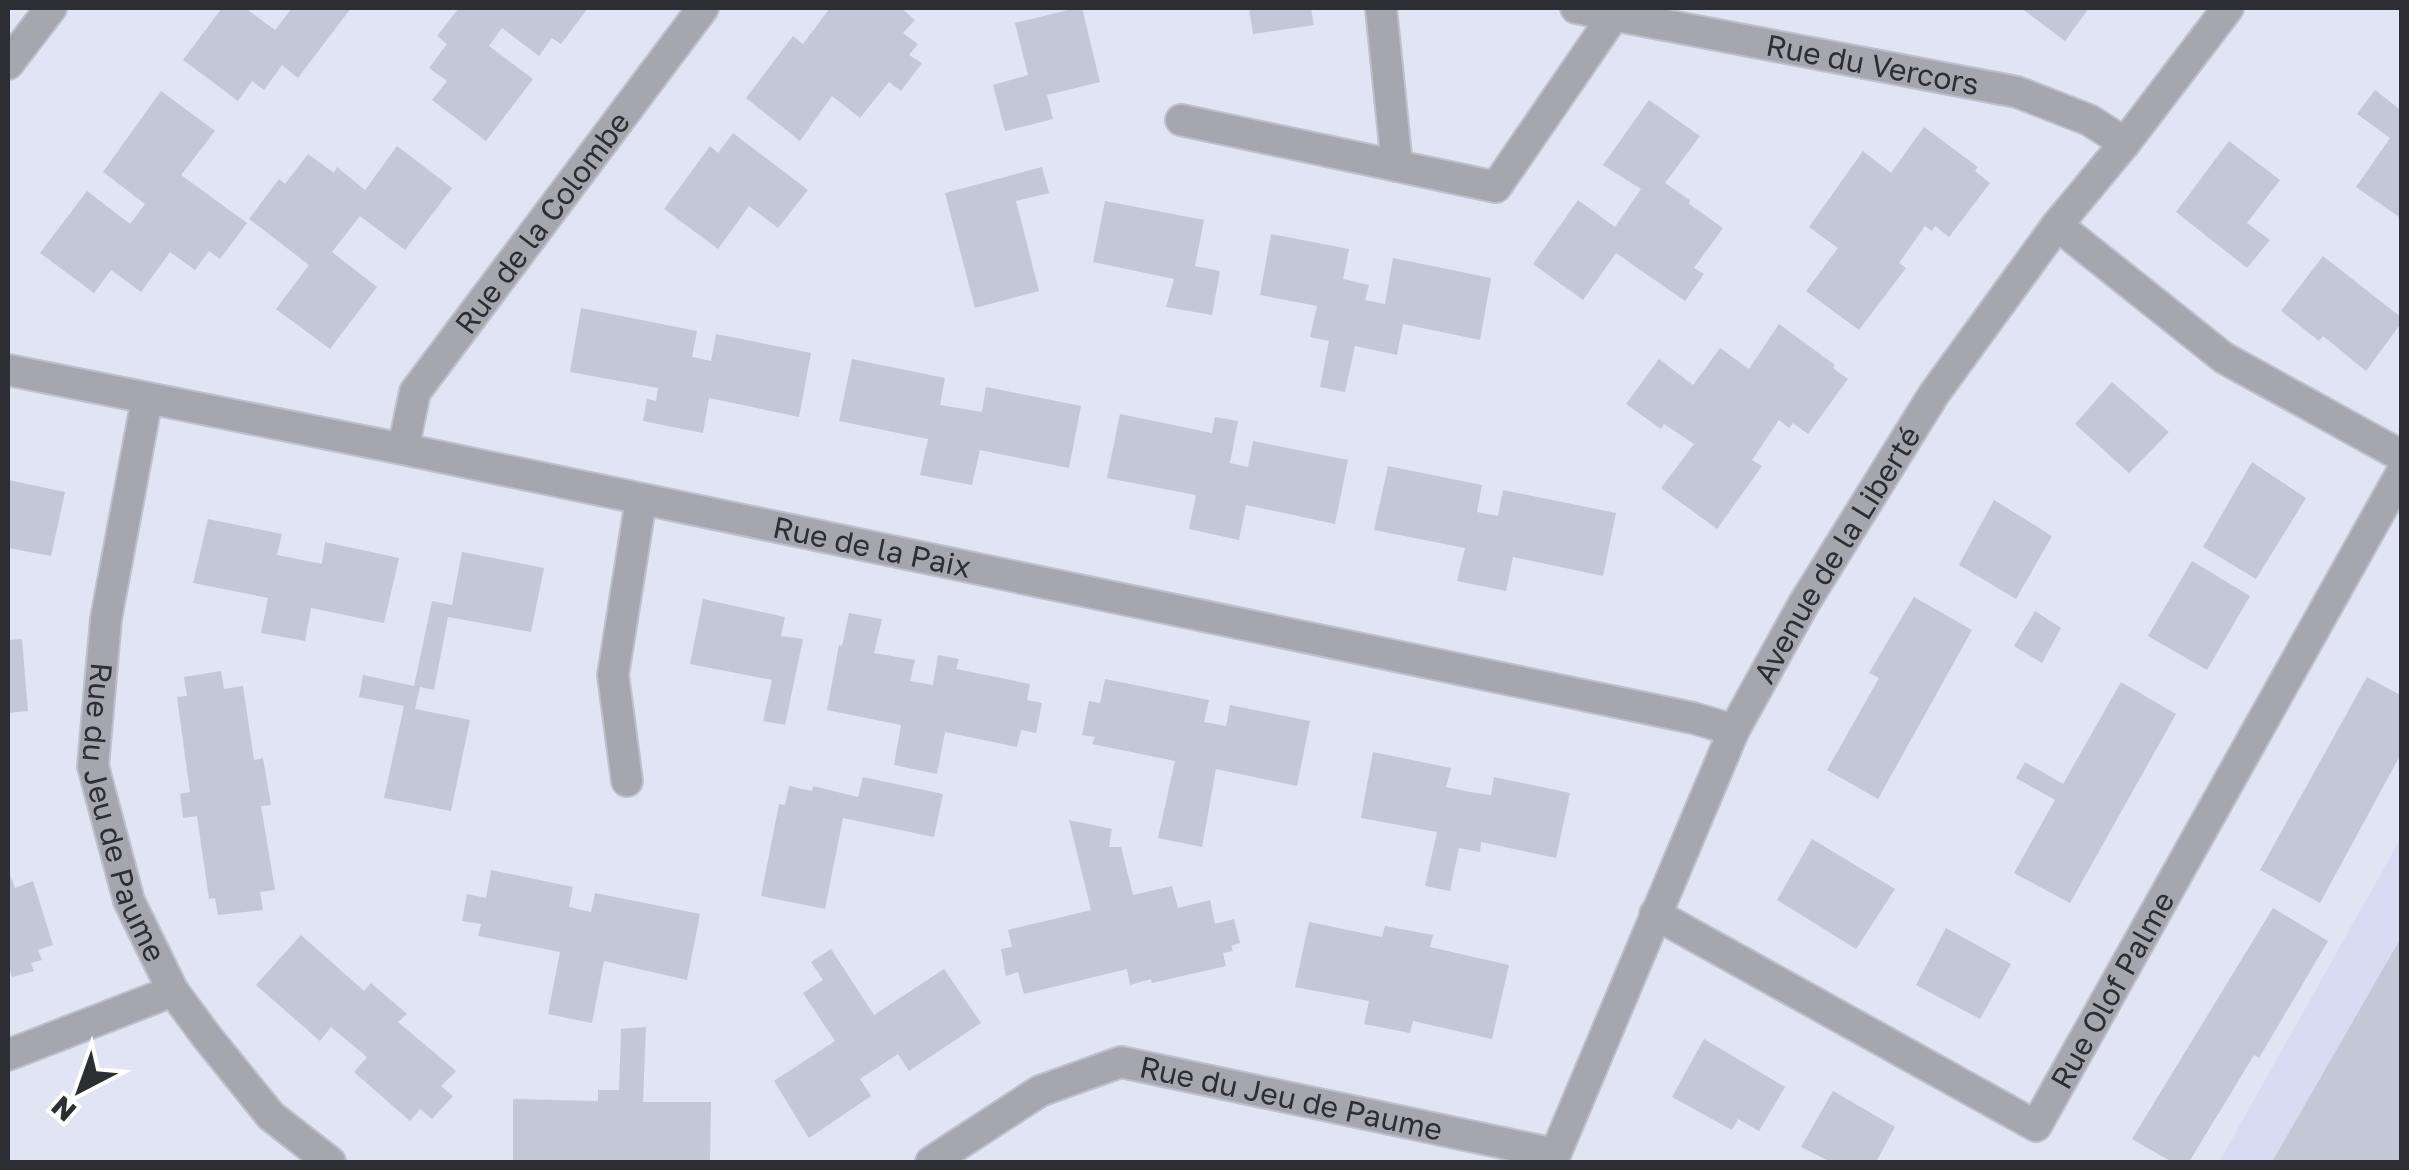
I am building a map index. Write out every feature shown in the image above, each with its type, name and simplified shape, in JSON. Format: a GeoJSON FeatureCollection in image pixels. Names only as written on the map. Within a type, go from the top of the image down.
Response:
{"type":"FeatureCollection","features":[{"type":"Feature","properties":{"kind":"street"},"geometry":{"type":"LineString","coordinates":[[8,64],[51,8]]}},
{"type":"Feature","properties":{"kind":"street","name":"Rue de la Colombe"},"geometry":{"type":"LineString","coordinates":[[403,449],[416,392],[703,8]]}},
{"type":"Feature","properties":{"kind":"street"},"geometry":{"type":"LineString","coordinates":[[1381,8],[1396,166]]}},
{"type":"Feature","properties":{"kind":"street","name":"Rue du Vercors"},"geometry":{"type":"LineString","coordinates":[[1576,8],[2016,92],[2089,120],[2124,142]]}},
{"type":"Feature","properties":{"kind":"street","name":"Avenue de la Liberté"},"geometry":{"type":"LineString","coordinates":[[1554,1158],[1734,730],[1803,605],[1924,410],[2057,224],[2228,8]]}},
{"type":"Feature","properties":{"kind":"street"},"geometry":{"type":"LineString","coordinates":[[1181,120],[1496,187],[1614,16]]}},
{"type":"Feature","properties":{"kind":"street"},"geometry":{"type":"LineString","coordinates":[[2057,224],[2224,358],[2402,456]]}},
{"type":"Feature","properties":{"kind":"street","name":"Rue de la Paix"},"geometry":{"type":"LineString","coordinates":[[8,370],[1694,718],[1734,730]]}},
{"type":"Feature","properties":{"kind":"street","name":"Rue du Jeu de Paume"},"geometry":{"type":"LineString","coordinates":[[147,398],[106,619],[93,766],[129,901],[174,991],[271,1116],[330,1162]]}},
{"type":"Feature","properties":{"kind":"street","name":"Rue Olof Palme"},"geometry":{"type":"LineString","coordinates":[[1656,914],[2036,1126],[2402,472]]}},
{"type":"Feature","properties":{"kind":"street"},"geometry":{"type":"LineString","coordinates":[[627,782],[613,675],[641,500]]}},
{"type":"Feature","properties":{"kind":"street"},"geometry":{"type":"LineString","coordinates":[[8,1055],[174,991]]}},
{"type":"Feature","properties":{"kind":"street","name":"Rue du Jeu de Paume"},"geometry":{"type":"LineString","coordinates":[[931,1162],[1040,1091],[1122,1062],[1554,1158]]}},
{"type":"Feature","properties":{"kind":"shaded area"},"geometry":{"type":"Polygon","coordinates":[[[2401,838],[2401,1162],[2219,1162],[2401,838]]]}},
{"type":"Feature","properties":{"kind":"building"},"geometry":{"type":"Polygon","coordinates":[[[222,8],[245,8],[275,30],[292,8],[351,8],[298,78],[282,65],[264,90],[252,81],[238,101],[183,60],[222,8]]]}},
{"type":"Feature","properties":{"kind":"building"},"geometry":{"type":"Polygon","coordinates":[[[459,8],[588,8],[561,44],[552,38],[539,56],[502,28],[489,46],[533,79],[486,141],[432,100],[447,81],[429,68],[447,44],[437,36],[459,8]]]}},
{"type":"Feature","properties":{"kind":"building"},"geometry":{"type":"Polygon","coordinates":[[[830,8],[901,8],[915,20],[903,33],[918,44],[909,55],[922,63],[901,91],[889,82],[860,118],[832,96],[800,141],[746,98],[793,36],[803,44],[830,8]]]}},
{"type":"Feature","properties":{"kind":"building"},"geometry":{"type":"Polygon","coordinates":[[[1082,8],[1100,82],[1047,95],[1053,119],[1005,131],[993,85],[1028,75],[1015,23],[1082,8]]]}},
{"type":"Feature","properties":{"kind":"building"},"geometry":{"type":"Polygon","coordinates":[[[1249,8],[1311,8],[1314,25],[1253,34],[1249,8]]]}},
{"type":"Feature","properties":{"kind":"building"},"geometry":{"type":"Polygon","coordinates":[[[2021,8],[2089,8],[2065,41],[2021,8]]]}},
{"type":"Feature","properties":{"kind":"building"},"geometry":{"type":"Polygon","coordinates":[[[2375,90],[2402,111],[2402,219],[2356,187],[2390,138],[2357,114],[2375,90]]]}},
{"type":"Feature","properties":{"kind":"building"},"geometry":{"type":"Polygon","coordinates":[[[161,91],[215,131],[181,175],[247,223],[220,259],[209,251],[195,270],[170,252],[141,292],[111,270],[94,293],[40,253],[87,191],[130,224],[145,204],[103,172],[161,91]]]}},
{"type":"Feature","properties":{"kind":"building"},"geometry":{"type":"Polygon","coordinates":[[[1649,100],[1700,136],[1665,183],[1723,228],[1694,268],[1704,274],[1685,301],[1616,253],[1583,300],[1533,264],[1578,200],[1615,227],[1641,189],[1603,165],[1649,100]]]}},
{"type":"Feature","properties":{"kind":"building"},"geometry":{"type":"Polygon","coordinates":[[[1924,127],[1978,167],[1975,171],[1990,183],[1949,237],[1935,226],[1932,231],[1925,226],[1899,263],[1906,268],[1859,330],[1806,291],[1838,248],[1809,227],[1863,151],[1891,173],[1924,127]]]}},
{"type":"Feature","properties":{"kind":"building"},"geometry":{"type":"Polygon","coordinates":[[[733,133],[808,190],[778,228],[749,206],[718,249],[664,209],[710,146],[718,153],[733,133]]]}},
{"type":"Feature","properties":{"kind":"building"},"geometry":{"type":"Polygon","coordinates":[[[2229,141],[2280,180],[2247,223],[2270,240],[2247,268],[2176,212],[2229,141]]]}},
{"type":"Feature","properties":{"kind":"building"},"geometry":{"type":"Polygon","coordinates":[[[397,146],[452,188],[405,250],[360,216],[332,252],[377,287],[330,349],[276,309],[309,265],[249,219],[279,179],[285,184],[308,154],[334,173],[337,167],[365,190],[397,146]]]}},
{"type":"Feature","properties":{"kind":"building"},"geometry":{"type":"Polygon","coordinates":[[[1042,167],[1049,193],[1016,201],[1039,291],[975,308],[945,193],[1042,167]]]}},
{"type":"Feature","properties":{"kind":"building"},"geometry":{"type":"Polygon","coordinates":[[[1105,201],[1204,220],[1195,266],[1220,271],[1212,315],[1166,307],[1174,279],[1093,262],[1105,201]]]}},
{"type":"Feature","properties":{"kind":"building"},"geometry":{"type":"Polygon","coordinates":[[[1271,234],[1349,249],[1343,279],[1369,285],[1365,300],[1385,304],[1393,258],[1491,278],[1480,340],[1403,324],[1397,355],[1355,346],[1345,392],[1320,387],[1329,341],[1310,337],[1317,306],[1260,295],[1271,234]]]}},
{"type":"Feature","properties":{"kind":"building"},"geometry":{"type":"Polygon","coordinates":[[[2323,256],[2402,318],[2366,371],[2323,336],[2319,341],[2281,311],[2323,256]]]}},
{"type":"Feature","properties":{"kind":"building"},"geometry":{"type":"Polygon","coordinates":[[[581,308],[697,331],[692,357],[711,361],[716,334],[811,353],[799,417],[709,398],[703,433],[643,421],[647,399],[656,401],[658,388],[570,372],[581,308]]]}},
{"type":"Feature","properties":{"kind":"building"},"geometry":{"type":"Polygon","coordinates":[[[1779,324],[1848,379],[1808,434],[1793,423],[1789,428],[1779,420],[1752,460],[1762,466],[1717,529],[1661,488],[1694,444],[1664,424],[1661,429],[1626,404],[1659,359],[1693,385],[1720,348],[1749,369],[1779,324]]]}},
{"type":"Feature","properties":{"kind":"building"},"geometry":{"type":"Polygon","coordinates":[[[852,359],[945,378],[940,405],[982,412],[986,387],[1081,406],[1069,468],[980,450],[972,485],[920,475],[928,439],[839,421],[852,359]]]}},
{"type":"Feature","properties":{"kind":"building"},"geometry":{"type":"Polygon","coordinates":[[[2112,382],[2169,432],[2129,473],[2075,424],[2112,382]]]}},
{"type":"Feature","properties":{"kind":"building"},"geometry":{"type":"Polygon","coordinates":[[[1120,414],[1212,433],[1215,417],[1238,421],[1230,463],[1248,467],[1253,441],[1348,460],[1335,524],[1246,505],[1239,540],[1189,529],[1196,495],[1107,478],[1120,414]]]}},
{"type":"Feature","properties":{"kind":"building"},"geometry":{"type":"Polygon","coordinates":[[[2252,462],[2306,498],[2256,579],[2203,547],[2252,462]]]}},
{"type":"Feature","properties":{"kind":"building"},"geometry":{"type":"Polygon","coordinates":[[[1388,466],[1482,485],[1477,512],[1498,516],[1503,490],[1616,513],[1603,576],[1513,557],[1506,591],[1457,581],[1465,548],[1374,530],[1388,466]]]}},
{"type":"Feature","properties":{"kind":"building"},"geometry":{"type":"Polygon","coordinates":[[[8,480],[65,492],[51,556],[8,548],[8,480]]]}},
{"type":"Feature","properties":{"kind":"building"},"geometry":{"type":"Polygon","coordinates":[[[1994,500],[2052,536],[2016,599],[1959,565],[1994,500]]]}},
{"type":"Feature","properties":{"kind":"building"},"geometry":{"type":"Polygon","coordinates":[[[208,519],[282,534],[277,555],[322,564],[325,542],[399,558],[384,623],[311,608],[305,641],[261,633],[268,598],[193,583],[208,519]]]}},
{"type":"Feature","properties":{"kind":"building"},"geometry":{"type":"Polygon","coordinates":[[[462,552],[544,568],[531,632],[448,617],[434,690],[420,687],[415,709],[470,720],[451,811],[384,798],[404,706],[359,697],[363,675],[414,686],[432,601],[452,605],[462,552]]]}},
{"type":"Feature","properties":{"kind":"building"},"geometry":{"type":"Polygon","coordinates":[[[2192,561],[2250,596],[2207,670],[2148,636],[2192,561]]]}},
{"type":"Feature","properties":{"kind":"building"},"geometry":{"type":"Polygon","coordinates":[[[1914,597],[1972,630],[1878,799],[1827,770],[1879,678],[1869,673],[1914,597]]]}},
{"type":"Feature","properties":{"kind":"building"},"geometry":{"type":"Polygon","coordinates":[[[703,599],[785,617],[781,636],[803,639],[785,725],[763,721],[772,680],[690,664],[703,599]]]}},
{"type":"Feature","properties":{"kind":"building"},"geometry":{"type":"Polygon","coordinates":[[[2035,611],[2061,628],[2042,663],[2014,646],[2035,611]]]}},
{"type":"Feature","properties":{"kind":"building"},"geometry":{"type":"Polygon","coordinates":[[[849,613],[882,619],[874,653],[915,660],[910,681],[933,685],[938,655],[959,659],[956,669],[1030,684],[1027,700],[1042,703],[1036,733],[1021,730],[1017,747],[945,732],[937,774],[894,765],[901,725],[827,710],[849,613]]]}},
{"type":"Feature","properties":{"kind":"building"},"geometry":{"type":"Polygon","coordinates":[[[22,639],[28,711],[8,713],[8,640],[22,639]]]}},
{"type":"Feature","properties":{"kind":"building"},"geometry":{"type":"Polygon","coordinates":[[[221,671],[224,689],[243,686],[254,760],[263,758],[271,805],[261,806],[275,890],[260,892],[263,910],[218,915],[215,898],[209,899],[197,816],[183,818],[180,794],[190,792],[177,697],[187,696],[184,677],[221,671]]]}},
{"type":"Feature","properties":{"kind":"building"},"geometry":{"type":"Polygon","coordinates":[[[2367,677],[2402,696],[2402,752],[2320,903],[2260,870],[2367,677]]]}},
{"type":"Feature","properties":{"kind":"building"},"geometry":{"type":"Polygon","coordinates":[[[1105,679],[1209,700],[1204,722],[1226,726],[1230,705],[1310,721],[1297,786],[1216,769],[1202,847],[1158,838],[1175,761],[1092,744],[1095,737],[1082,735],[1089,701],[1100,703],[1105,679]]]}},
{"type":"Feature","properties":{"kind":"building"},"geometry":{"type":"Polygon","coordinates":[[[2121,682],[2176,714],[2070,903],[2014,873],[2055,800],[2016,778],[2025,762],[2063,784],[2121,682]]]}},
{"type":"Feature","properties":{"kind":"building"},"geometry":{"type":"Polygon","coordinates":[[[1373,752],[1451,768],[1446,787],[1470,792],[1491,795],[1494,777],[1570,793],[1556,858],[1481,842],[1480,852],[1459,848],[1450,891],[1425,886],[1437,832],[1361,818],[1373,752]]]}},
{"type":"Feature","properties":{"kind":"building"},"geometry":{"type":"Polygon","coordinates":[[[863,777],[943,794],[934,837],[843,818],[825,909],[761,896],[779,804],[785,805],[789,786],[812,791],[813,786],[858,797],[863,777]]]}},
{"type":"Feature","properties":{"kind":"building"},"geometry":{"type":"Polygon","coordinates":[[[1069,820],[1112,829],[1109,847],[1121,847],[1133,895],[1172,886],[1178,908],[1210,900],[1215,924],[1234,919],[1240,943],[1231,946],[1233,951],[1223,953],[1226,966],[1130,985],[1127,969],[1024,994],[1018,972],[1006,976],[1001,949],[1012,947],[1008,930],[1091,910],[1069,820]]]}},
{"type":"Feature","properties":{"kind":"building"},"geometry":{"type":"Polygon","coordinates":[[[1812,839],[1895,889],[1856,949],[1777,900],[1812,839]]]}},
{"type":"Feature","properties":{"kind":"building"},"geometry":{"type":"Polygon","coordinates":[[[8,869],[15,888],[33,881],[53,945],[38,950],[42,960],[31,963],[34,971],[12,977],[8,963],[8,869]]]}},
{"type":"Feature","properties":{"kind":"building"},"geometry":{"type":"Polygon","coordinates":[[[491,870],[573,887],[569,907],[591,912],[595,893],[700,914],[687,980],[604,961],[592,1023],[548,1014],[560,952],[478,936],[481,924],[462,921],[467,894],[486,898],[491,870]]]}},
{"type":"Feature","properties":{"kind":"building"},"geometry":{"type":"Polygon","coordinates":[[[2273,908],[2328,941],[2259,1058],[2254,1055],[2189,1162],[2172,1162],[2132,1139],[2273,908]]]}},
{"type":"Feature","properties":{"kind":"building"},"geometry":{"type":"Polygon","coordinates":[[[1309,922],[1382,937],[1385,926],[1433,935],[1430,947],[1509,965],[1492,1039],[1413,1021],[1410,1033],[1364,1024],[1369,1001],[1295,987],[1309,922]]]}},
{"type":"Feature","properties":{"kind":"building"},"geometry":{"type":"Polygon","coordinates":[[[1946,928],[2011,964],[1980,1019],[1916,985],[1946,928]]]}},
{"type":"Feature","properties":{"kind":"building"},"geometry":{"type":"Polygon","coordinates":[[[301,935],[364,991],[371,983],[407,1014],[398,1022],[456,1071],[441,1086],[453,1096],[432,1119],[420,1109],[410,1121],[354,1072],[367,1057],[331,1027],[320,1041],[256,985],[301,935]]]}},
{"type":"Feature","properties":{"kind":"building"},"geometry":{"type":"Polygon","coordinates":[[[2402,936],[2402,1162],[2272,1162],[2402,936]]]}},
{"type":"Feature","properties":{"kind":"building"},"geometry":{"type":"Polygon","coordinates":[[[831,949],[874,1015],[944,969],[981,1023],[909,1071],[898,1054],[860,1079],[871,1096],[809,1138],[774,1081],[835,1041],[803,993],[823,980],[811,962],[831,949]]]}},
{"type":"Feature","properties":{"kind":"building"},"geometry":{"type":"Polygon","coordinates":[[[646,1027],[643,1102],[711,1102],[710,1162],[513,1162],[513,1099],[598,1101],[598,1090],[619,1090],[621,1029],[646,1027]]]}},
{"type":"Feature","properties":{"kind":"building"},"geometry":{"type":"Polygon","coordinates":[[[1704,1039],[1785,1087],[1759,1131],[1738,1119],[1732,1130],[1672,1097],[1704,1039]]]}},
{"type":"Feature","properties":{"kind":"building"},"geometry":{"type":"Polygon","coordinates":[[[1833,1091],[1895,1127],[1876,1162],[1831,1162],[1801,1147],[1833,1091]]]}}]}
